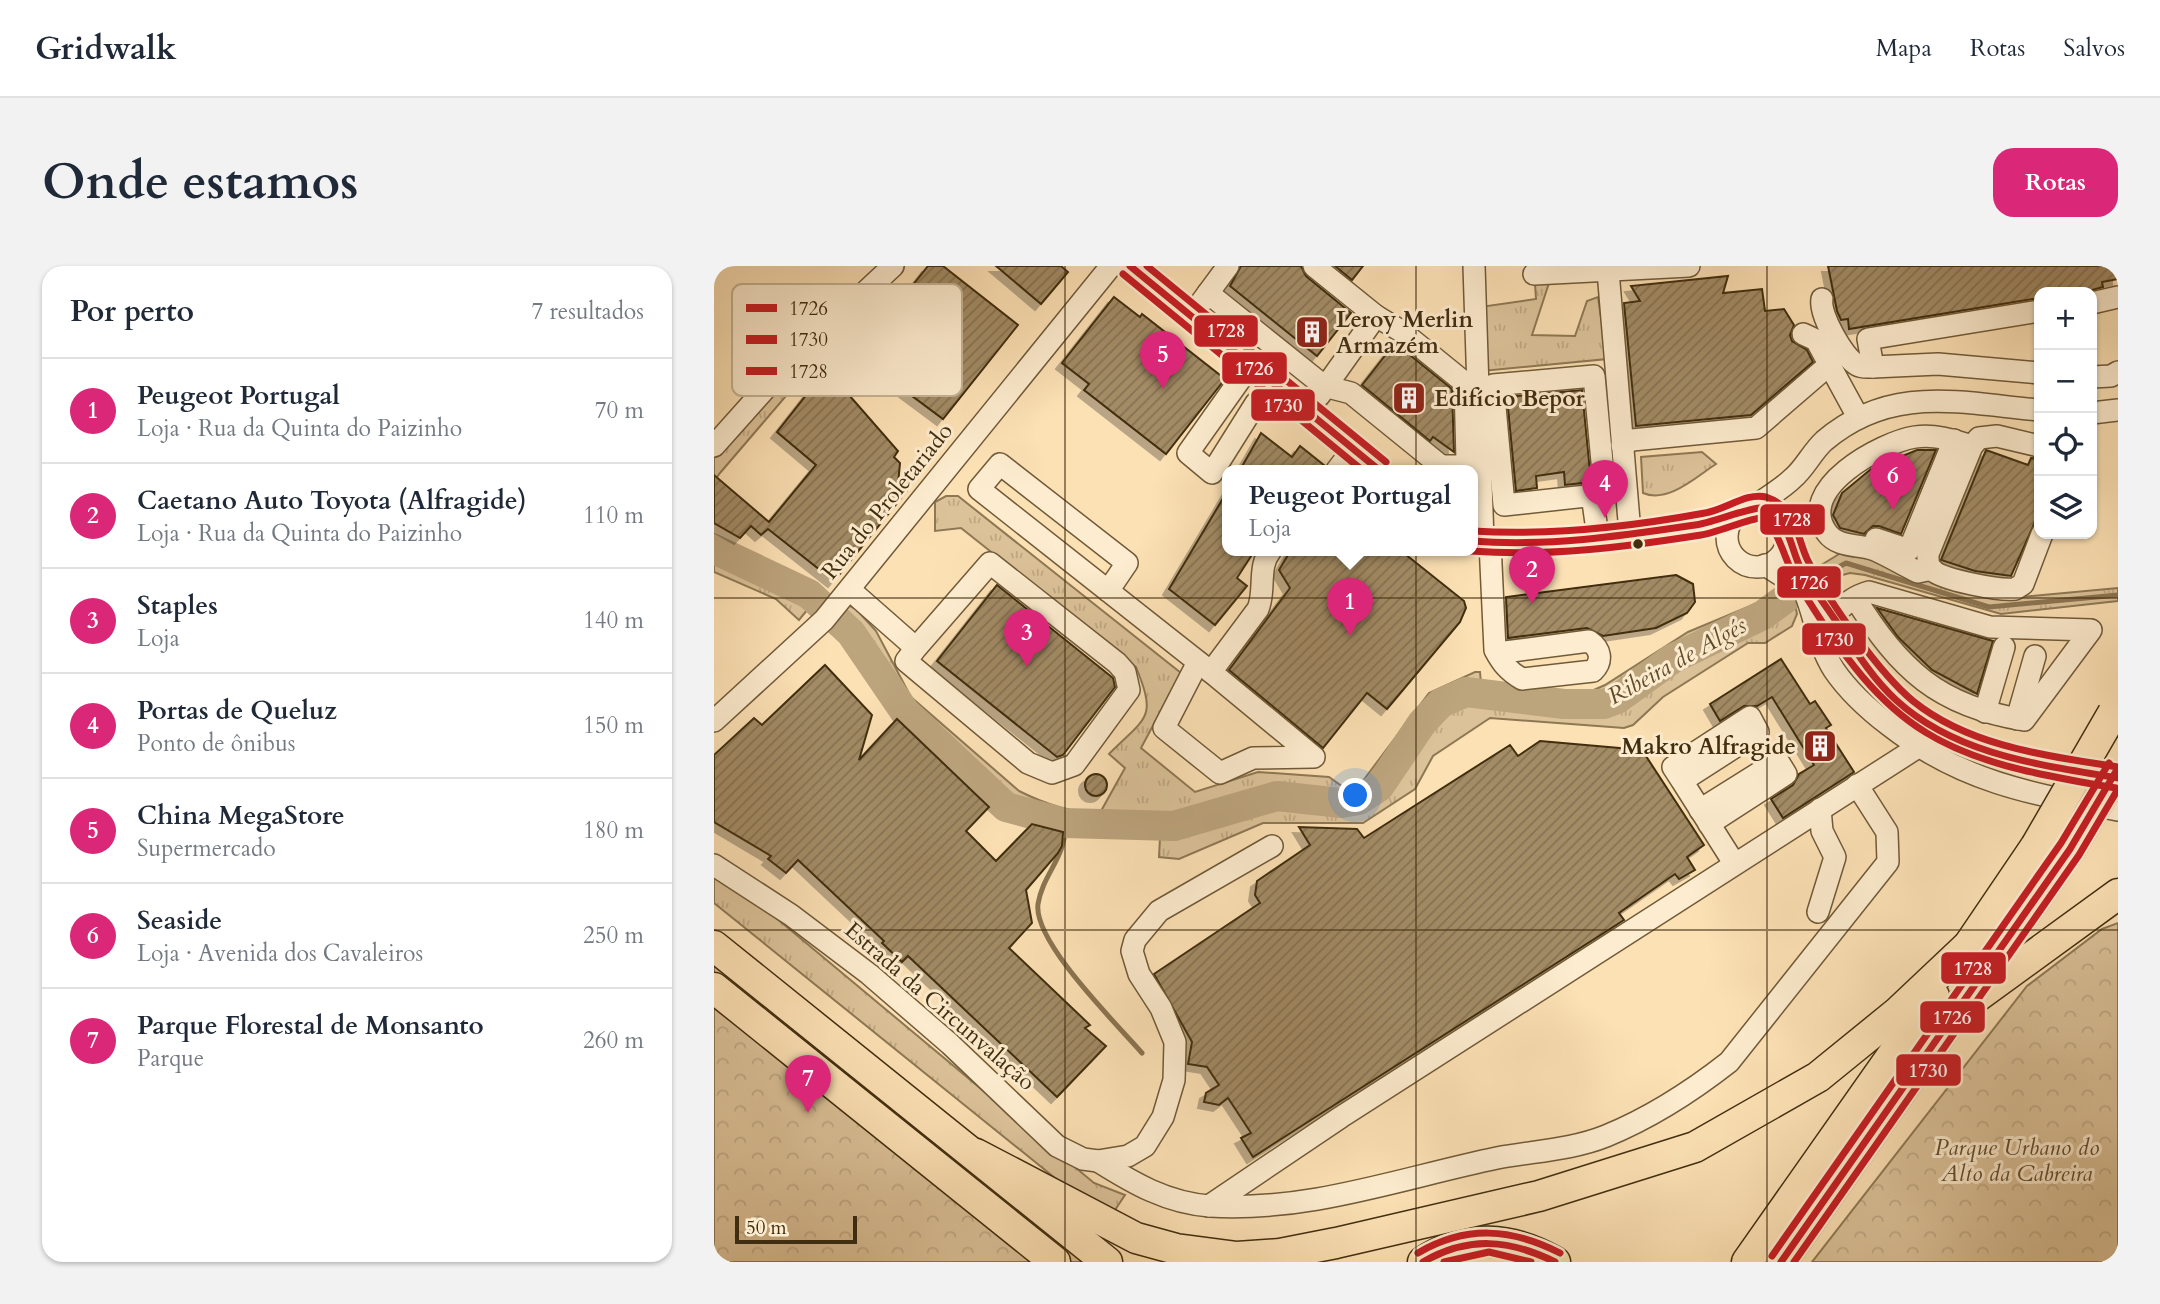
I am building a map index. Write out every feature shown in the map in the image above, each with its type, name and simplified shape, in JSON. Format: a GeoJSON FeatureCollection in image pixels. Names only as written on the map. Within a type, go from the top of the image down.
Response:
{"type":"FeatureCollection","features":[{"type":"Feature","properties":{"kind":"highway"},"geometry":{"type":"LineString","coordinates":[[1747,1262],[2036,846],[2116,709]]}},
{"type":"Feature","properties":{"kind":"highway"},"geometry":{"type":"LineString","coordinates":[[1781,1262],[2070,849],[2118,768]]}},
{"type":"Feature","properties":{"kind":"highway"},"geometry":{"type":"LineString","coordinates":[[1960,1009],[2118,894]]}},
{"type":"Feature","properties":{"kind":"highway"},"geometry":{"type":"LineString","coordinates":[[2076,926],[2118,910]]}},
{"type":"Feature","properties":{"kind":"highway"},"geometry":{"type":"LineString","coordinates":[[976,1154],[1054,1192],[1114,1227],[1176,1250],[1237,1257],[1280,1254],[1336,1243],[1539,1196],[1695,1147],[1818,1077],[1898,1012],[1970,944]]}},
{"type":"Feature","properties":{"kind":"highway"},"geometry":{"type":"LineString","coordinates":[[714,946],[1107,1262]]}},
{"type":"Feature","properties":{"kind":"highway"},"geometry":{"type":"LineString","coordinates":[[714,988],[1055,1262]]}},
{"type":"Feature","properties":{"kind":"highway"},"geometry":{"type":"LineString","coordinates":[[1423,1262],[1462,1243],[1487,1240],[1514,1243],[1555,1262]]}},
{"type":"Feature","properties":{"kind":"street"},"geometry":{"type":"LineString","coordinates":[[874,284],[893,266]]}},
{"type":"Feature","properties":{"kind":"street","name":"Rua do Proletariado"},"geometry":{"type":"LineString","coordinates":[[714,721],[824,620],[846,595],[1111,266]]}},
{"type":"Feature","properties":{"kind":"street"},"geometry":{"type":"LineString","coordinates":[[1130,266],[1373,465]]}},
{"type":"Feature","properties":{"kind":"street"},"geometry":{"type":"LineString","coordinates":[[1192,316],[1228,266]]}},
{"type":"Feature","properties":{"kind":"street"},"geometry":{"type":"LineString","coordinates":[[1314,266],[1465,383],[1467,461],[1461,465]]}},
{"type":"Feature","properties":{"kind":"street"},"geometry":{"type":"LineString","coordinates":[[1474,266],[1482,542],[1497,653]]}},
{"type":"Feature","properties":{"kind":"street"},"geometry":{"type":"LineString","coordinates":[[1534,274],[1689,266]]}},
{"type":"Feature","properties":{"kind":"street"},"geometry":{"type":"LineString","coordinates":[[1608,271],[1630,533]]}},
{"type":"Feature","properties":{"kind":"street"},"geometry":{"type":"LineString","coordinates":[[1208,293],[1324,386],[1351,393],[1435,465]]}},
{"type":"Feature","properties":{"kind":"street"},"geometry":{"type":"LineString","coordinates":[[2097,302],[2118,297]]}},
{"type":"Feature","properties":{"kind":"street"},"geometry":{"type":"LineString","coordinates":[[1822,299],[1823,316],[1848,357],[1863,368],[1908,364],[2034,373]]}},
{"type":"Feature","properties":{"kind":"street"},"geometry":{"type":"LineString","coordinates":[[1873,367],[1868,339],[2034,312]]}},
{"type":"Feature","properties":{"kind":"street"},"geometry":{"type":"LineString","coordinates":[[1311,414],[1324,386],[1376,316]]}},
{"type":"Feature","properties":{"kind":"street"},"geometry":{"type":"LineString","coordinates":[[1904,333],[1908,364]]}},
{"type":"Feature","properties":{"kind":"street"},"geometry":{"type":"LineString","coordinates":[[1803,334],[1816,340],[1858,417]]}},
{"type":"Feature","properties":{"kind":"street"},"geometry":{"type":"LineString","coordinates":[[1251,364],[1188,453],[1213,473],[1256,403]]}},
{"type":"Feature","properties":{"kind":"street"},"geometry":{"type":"LineString","coordinates":[[1622,445],[1632,440],[1756,428],[1822,372]]}},
{"type":"Feature","properties":{"kind":"street"},"geometry":{"type":"LineString","coordinates":[[1594,376],[1605,494],[1516,504],[1504,505],[1493,385],[1594,376]]}},
{"type":"Feature","properties":{"kind":"street"},"geometry":{"type":"LineString","coordinates":[[1991,406],[2008,391]]}},
{"type":"Feature","properties":{"kind":"street"},"geometry":{"type":"LineString","coordinates":[[714,446],[759,396]]}},
{"type":"Feature","properties":{"kind":"street"},"geometry":{"type":"LineString","coordinates":[[1728,545],[1728,530],[1744,511],[1795,477],[1823,443],[1858,417],[1889,404],[1906,402],[2034,410]]}},
{"type":"Feature","properties":{"kind":"street"},"geometry":{"type":"LineString","coordinates":[[2097,412],[2118,410]]}},
{"type":"Feature","properties":{"kind":"street"},"geometry":{"type":"LineString","coordinates":[[1214,416],[1237,434]]}},
{"type":"Feature","properties":{"kind":"street"},"geometry":{"type":"LineString","coordinates":[[2034,445],[1997,436],[1963,443],[1917,437],[1890,442],[1860,458],[1838,477],[1823,501],[1821,519],[1826,532],[1837,542],[1873,549],[1918,572],[1932,569],[1949,577],[2006,590],[2015,589],[2022,584],[2040,539]]}},
{"type":"Feature","properties":{"kind":"street"},"geometry":{"type":"LineString","coordinates":[[1859,546],[1879,538],[1909,550],[1963,443]]}},
{"type":"Feature","properties":{"kind":"street"},"geometry":{"type":"LineString","coordinates":[[1932,569],[1928,554],[1963,443]]}},
{"type":"Feature","properties":{"kind":"street"},"geometry":{"type":"LineString","coordinates":[[1341,465],[1354,448]]}},
{"type":"Feature","properties":{"kind":"street"},"geometry":{"type":"LineString","coordinates":[[1108,591],[1127,563],[1000,464],[979,489],[1108,591],[1205,667],[1314,757],[1253,758],[1220,773],[1164,728],[1205,667],[1258,609],[1263,598],[1263,565],[1268,556]]}},
{"type":"Feature","properties":{"kind":"street"},"geometry":{"type":"LineString","coordinates":[[1684,527],[1728,545],[1742,563],[1765,565],[1775,561],[1785,533],[1795,477]]}},
{"type":"Feature","properties":{"kind":"street"},"geometry":{"type":"LineString","coordinates":[[1592,495],[1598,537]]}},
{"type":"Feature","properties":{"kind":"street"},"geometry":{"type":"LineString","coordinates":[[1516,504],[1520,542]]}},
{"type":"Feature","properties":{"kind":"street"},"geometry":{"type":"LineString","coordinates":[[1482,542],[1598,537],[1684,527],[1766,508],[1785,533],[1830,624]]}},
{"type":"Feature","properties":{"kind":"street"},"geometry":{"type":"LineString","coordinates":[[990,563],[1117,663],[1125,672],[1129,690],[1074,765],[1052,773],[1028,763],[906,661],[916,648],[990,563]]}},
{"type":"Feature","properties":{"kind":"street"},"geometry":{"type":"LineString","coordinates":[[1765,565],[1804,590],[1873,678],[1923,721],[1980,750],[2118,778]]}},
{"type":"Feature","properties":{"kind":"street"},"geometry":{"type":"LineString","coordinates":[[1855,598],[1895,655],[1917,675],[1956,702],[1985,712],[2024,720],[2091,630],[2003,629],[1869,592],[1855,598],[1830,624],[1823,650],[1848,689],[1918,747],[1969,775],[2024,793],[2118,810]]}},
{"type":"Feature","properties":{"kind":"street"},"geometry":{"type":"LineString","coordinates":[[846,595],[916,648]]}},
{"type":"Feature","properties":{"kind":"street"},"geometry":{"type":"LineString","coordinates":[[1985,712],[2004,647]]}},
{"type":"Feature","properties":{"kind":"street"},"geometry":{"type":"LineString","coordinates":[[2017,719],[2035,656]]}},
{"type":"Feature","properties":{"kind":"street"},"geometry":{"type":"LineString","coordinates":[[1209,1206],[1340,1117],[1433,1060],[1734,863],[1918,747]]}},
{"type":"Feature","properties":{"kind":"street"},"geometry":{"type":"LineString","coordinates":[[1682,780],[1734,863]]}},
{"type":"Feature","properties":{"kind":"street","name":"Estrada da Circunvalação"},"geometry":{"type":"LineString","coordinates":[[714,865],[791,915],[869,974],[950,1044],[1057,1146],[1083,1160],[1098,1161],[1165,1198],[1209,1206],[1294,1203],[1336,1197],[1496,1159],[1572,1146],[1639,1121],[1700,1084],[1728,1062],[1888,862],[1886,832],[1857,785]]}},
{"type":"Feature","properties":{"kind":"street"},"geometry":{"type":"LineString","coordinates":[[1818,912],[1835,857],[1822,831],[1820,808]]}},
{"type":"Feature","properties":{"kind":"street"},"geometry":{"type":"LineString","coordinates":[[1098,1161],[1128,1156],[1145,1146],[1163,1117],[1174,1080],[1175,1042],[1161,1008],[1139,974],[1132,951],[1135,940],[1159,911],[1272,846]]}},
{"type":"Feature","properties":{"kind":"green space"},"geometry":{"type":"Polygon","coordinates":[[[1549,283],[1532,335],[1575,336],[1587,301],[1598,297],[1607,359],[1482,371],[1480,307],[1536,299],[1535,284],[1549,283]]]}},
{"type":"Feature","properties":{"kind":"green space"},"geometry":{"type":"Polygon","coordinates":[[[769,396],[786,396],[714,481],[714,457],[769,396]]]}},
{"type":"Feature","properties":{"kind":"green space"},"geometry":{"type":"Polygon","coordinates":[[[1702,452],[1716,464],[1672,492],[1662,495],[1643,493],[1641,457],[1702,452]]]}},
{"type":"Feature","properties":{"kind":"green space"},"geometry":{"type":"Polygon","coordinates":[[[946,496],[958,496],[1181,673],[1141,748],[1195,792],[1258,772],[1329,777],[1353,794],[1429,693],[1475,672],[1480,672],[1481,683],[1573,694],[1587,693],[1605,685],[1688,632],[1784,592],[1795,604],[1797,614],[1792,626],[1765,643],[1748,643],[1663,697],[1633,725],[1624,728],[1490,718],[1433,756],[1415,789],[1363,823],[1263,823],[1179,859],[1159,857],[1160,838],[1077,830],[1076,834],[998,815],[890,711],[837,623],[812,604],[799,620],[776,599],[714,572],[714,534],[786,569],[785,573],[856,609],[876,631],[911,697],[1019,791],[1070,810],[1101,811],[1125,768],[1109,754],[1145,716],[1146,697],[1136,667],[961,528],[935,531],[935,502],[946,496]]]}},
{"type":"Feature","properties":{"kind":"green space"},"geometry":{"type":"Polygon","coordinates":[[[1844,551],[2011,598],[2118,588],[2118,601],[2001,614],[1865,575],[1850,573],[1827,579],[1818,567],[1844,551]]]}},
{"type":"Feature","properties":{"kind":"green space"},"geometry":{"type":"Polygon","coordinates":[[[714,876],[763,907],[1094,1183],[1125,1195],[1111,1216],[1083,1200],[1055,1178],[714,903],[714,876]]]}},
{"type":"Feature","properties":{"kind":"green space","name":"Parque Urbano do Alto da Cabreira"},"geometry":{"type":"Polygon","coordinates":[[[2118,923],[2118,1262],[1812,1262],[2027,986],[2102,929],[2118,923]]]}},
{"type":"Feature","properties":{"kind":"green space"},"geometry":{"type":"Polygon","coordinates":[[[714,963],[1089,1262],[714,1262],[714,963]]]}},
{"type":"Feature","properties":{"kind":"building"},"geometry":{"type":"Polygon","coordinates":[[[928,266],[943,266],[1018,325],[962,395],[962,284],[914,284],[928,266]]]}},
{"type":"Feature","properties":{"kind":"building"},"geometry":{"type":"Polygon","coordinates":[[[996,266],[1061,266],[1068,272],[1041,304],[996,266]]]}},
{"type":"Feature","properties":{"kind":"building","name":"Leroy Merlin Armazém"},"geometry":{"type":"Polygon","coordinates":[[[1241,266],[1301,266],[1306,276],[1351,313],[1317,356],[1230,286],[1241,266]]]}},
{"type":"Feature","properties":{"kind":"building"},"geometry":{"type":"Polygon","coordinates":[[[1335,266],[1363,266],[1352,280],[1335,266]]]}},
{"type":"Feature","properties":{"kind":"building"},"geometry":{"type":"Polygon","coordinates":[[[1828,266],[2118,266],[2118,279],[2102,282],[2103,287],[2097,289],[2034,287],[2034,299],[1849,329],[1848,319],[1841,320],[1828,266]]]}},
{"type":"Feature","properties":{"kind":"building"},"geometry":{"type":"Polygon","coordinates":[[[1728,276],[1723,293],[1762,289],[1765,311],[1784,309],[1794,325],[1790,335],[1792,341],[1807,350],[1813,362],[1751,415],[1636,426],[1624,303],[1640,301],[1631,286],[1728,276]]]}},
{"type":"Feature","properties":{"kind":"building"},"geometry":{"type":"Polygon","coordinates":[[[1114,297],[1140,317],[1142,314],[1225,379],[1166,454],[1084,390],[1089,384],[1062,363],[1114,297]]]}},
{"type":"Feature","properties":{"kind":"building","name":"Edifício Bepor"},"geometry":{"type":"Polygon","coordinates":[[[1395,343],[1452,389],[1454,452],[1433,437],[1430,441],[1362,385],[1395,343]]]}},
{"type":"Feature","properties":{"kind":"building"},"geometry":{"type":"Polygon","coordinates":[[[1582,390],[1591,482],[1565,485],[1564,472],[1536,476],[1537,488],[1516,491],[1507,397],[1582,390]]]}},
{"type":"Feature","properties":{"kind":"building"},"geometry":{"type":"Polygon","coordinates":[[[806,396],[850,396],[898,451],[894,457],[900,463],[898,484],[907,491],[834,581],[768,529],[761,535],[751,526],[740,538],[714,523],[714,475],[769,522],[816,465],[777,432],[806,396]]]}},
{"type":"Feature","properties":{"kind":"building"},"geometry":{"type":"Polygon","coordinates":[[[912,396],[961,396],[943,419],[912,396]]]}},
{"type":"Feature","properties":{"kind":"building"},"geometry":{"type":"Polygon","coordinates":[[[1261,433],[1292,457],[1300,446],[1324,465],[1243,465],[1261,433]]]}},
{"type":"Feature","properties":{"kind":"building"},"geometry":{"type":"Polygon","coordinates":[[[1917,450],[1936,450],[1901,534],[1879,526],[1873,526],[1864,534],[1840,528],[1833,515],[1842,493],[1871,469],[1917,450]]]}},
{"type":"Feature","properties":{"kind":"building"},"geometry":{"type":"Polygon","coordinates":[[[1986,450],[2028,465],[2031,458],[2034,458],[2034,524],[2011,576],[1975,571],[1941,560],[1986,450]]]}},
{"type":"Feature","properties":{"kind":"building"},"geometry":{"type":"Polygon","coordinates":[[[1222,500],[1222,556],[1251,556],[1237,578],[1247,586],[1215,625],[1169,589],[1222,500]]]}},
{"type":"Feature","properties":{"kind":"building"},"geometry":{"type":"Polygon","coordinates":[[[1287,556],[1408,556],[1464,601],[1466,608],[1460,622],[1387,709],[1367,693],[1323,748],[1229,670],[1290,588],[1279,570],[1287,556]]]}},
{"type":"Feature","properties":{"kind":"building"},"geometry":{"type":"Polygon","coordinates":[[[1676,575],[1693,584],[1695,602],[1687,613],[1656,628],[1603,636],[1587,628],[1508,638],[1506,597],[1676,575]]]}},
{"type":"Feature","properties":{"kind":"building"},"geometry":{"type":"Polygon","coordinates":[[[997,585],[1113,678],[1115,687],[1063,755],[1057,757],[937,661],[997,585]]]}},
{"type":"Feature","properties":{"kind":"building"},"geometry":{"type":"Polygon","coordinates":[[[1877,608],[1993,641],[1977,694],[1932,670],[1898,637],[1877,608]]]}},
{"type":"Feature","properties":{"kind":"building","name":"Makro Alfragide"},"geometry":{"type":"Polygon","coordinates":[[[1781,659],[1810,704],[1815,701],[1831,725],[1826,728],[1854,772],[1783,818],[1771,799],[1793,785],[1799,774],[1814,765],[1772,697],[1757,706],[1744,706],[1720,721],[1710,704],[1781,659]]]}},
{"type":"Feature","properties":{"kind":"building"},"geometry":{"type":"Polygon","coordinates":[[[825,665],[872,715],[859,760],[897,719],[989,807],[966,831],[996,861],[1032,824],[1063,832],[1062,846],[1058,853],[1026,890],[1032,923],[1009,948],[1090,1025],[1085,1028],[1106,1046],[1057,1097],[908,956],[902,962],[882,943],[884,941],[798,860],[786,873],[768,859],[771,856],[714,822],[714,755],[754,718],[762,725],[825,665]]]}},
{"type":"Feature","properties":{"kind":"building"},"geometry":{"type":"Polygon","coordinates":[[[1540,741],[1642,750],[1704,845],[1687,857],[1695,870],[1679,879],[1675,874],[1619,913],[1624,920],[1253,1157],[1241,1138],[1251,1133],[1228,1098],[1219,1105],[1204,1102],[1206,1093],[1219,1085],[1207,1067],[1188,1064],[1192,1042],[1154,974],[1260,903],[1255,895],[1257,881],[1310,845],[1299,827],[1357,829],[1364,838],[1510,745],[1518,756],[1540,741]]]}},
{"type":"Feature","properties":{"kind":"building"},"geometry":{"type":"Polygon","coordinates":[[[1096,774],[1104,777],[1107,785],[1104,793],[1096,796],[1088,793],[1085,785],[1088,777],[1096,774]]]}},
{"type":"Feature","properties":{"kind":"waterway","name":"Ribeira de Algés"},"geometry":{"type":"LineString","coordinates":[[714,549],[809,594],[851,633],[905,712],[1006,807],[1065,823],[1174,826],[1277,796],[1341,803],[1359,800],[1379,787],[1422,723],[1441,703],[1466,692],[1564,704],[1604,704],[1617,699],[1672,659],[1763,615],[1786,598]]}},
{"type":"Feature","properties":{"kind":"waterway","name":"Ribeira de Algés"},"geometry":{"type":"LineString","coordinates":[[1824,575],[1846,563],[1989,607],[2118,595]]}},
{"type":"Feature","properties":{"kind":"waterway"},"geometry":{"type":"LineString","coordinates":[[1065,823],[1062,846],[1038,904],[1040,920],[1062,960],[1142,1053]]}},
{"type":"Feature","properties":{"kind":"transit line","name":"1726"},"geometry":{"type":"LineString","coordinates":[[1130,266],[1373,465]]}},
{"type":"Feature","properties":{"kind":"transit line","name":"1728"},"geometry":{"type":"LineString","coordinates":[[1147,266],[1386,462]]}},
{"type":"Feature","properties":{"kind":"transit line","name":"1730"},"geometry":{"type":"LineString","coordinates":[[1123,274],[1356,465]]}},
{"type":"Feature","properties":{"kind":"transit line","name":"1728"},"geometry":{"type":"LineString","coordinates":[[1478,531],[1561,531],[1619,526],[1705,513],[1751,497],[1766,497],[1788,512],[1808,561],[1828,596],[1870,655],[1913,701],[1935,717],[1984,739],[2064,759],[2118,767]]}},
{"type":"Feature","properties":{"kind":"transit line","name":"1726"},"geometry":{"type":"LineString","coordinates":[[1478,541],[1528,543],[1612,536],[1695,525],[1766,508],[1774,512],[1785,526],[1802,571],[1864,663],[1887,691],[1920,719],[1945,734],[2001,755],[2118,778]]}},
{"type":"Feature","properties":{"kind":"transit line","name":"1730"},"geometry":{"type":"LineString","coordinates":[[1478,551],[1529,553],[1615,547],[1701,535],[1762,518],[1773,529],[1793,575],[1831,634],[1862,676],[1893,708],[1926,733],[1963,751],[2006,766],[2116,788]]}},
{"type":"Feature","properties":{"kind":"transit line","name":"1728"},"geometry":{"type":"LineString","coordinates":[[1772,1256],[2061,843],[2109,763]]}},
{"type":"Feature","properties":{"kind":"transit line","name":"1726"},"geometry":{"type":"LineString","coordinates":[[1781,1262],[2070,849],[2118,768]]}},
{"type":"Feature","properties":{"kind":"transit line","name":"1730"},"geometry":{"type":"LineString","coordinates":[[1794,1262],[2079,855],[2118,789]]}},
{"type":"Feature","properties":{"kind":"transit line","name":"1728"},"geometry":{"type":"LineString","coordinates":[[1418,1253],[1454,1238],[1489,1233],[1524,1239],[1560,1253]]}},
{"type":"Feature","properties":{"kind":"transit line","name":"1726"},"geometry":{"type":"LineString","coordinates":[[1423,1262],[1456,1248],[1489,1244],[1521,1249],[1555,1262]]}},
{"type":"Feature","properties":{"kind":"transit line","name":"1730"},"geometry":{"type":"LineString","coordinates":[[1444,1262],[1489,1252],[1531,1262]]}},
{"type":"Feature","properties":{"kind":"place","name":"Leroy Merlin Armazém"},"geometry":{"type":"Point","coordinates":[1312,332]}},
{"type":"Feature","properties":{"kind":"place","name":"China MegaStore"},"geometry":{"type":"Point","coordinates":[1163,389]}},
{"type":"Feature","properties":{"kind":"place","name":"Edifício Bepor"},"geometry":{"type":"Point","coordinates":[1409,398]}},
{"type":"Feature","properties":{"kind":"place","name":"Seaside"},"geometry":{"type":"Point","coordinates":[1893,510]}},
{"type":"Feature","properties":{"kind":"place","name":"Portas de Queluz"},"geometry":{"type":"Point","coordinates":[1605,518]}},
{"type":"Feature","properties":{"kind":"place","name":"Caetano Auto Toyota (Alfragide)"},"geometry":{"type":"Point","coordinates":[1532,604]}},
{"type":"Feature","properties":{"kind":"place","name":"Peugeot Portugal"},"geometry":{"type":"Point","coordinates":[1350,636]}},
{"type":"Feature","properties":{"kind":"place","name":"Staples"},"geometry":{"type":"Point","coordinates":[1027,667]}},
{"type":"Feature","properties":{"kind":"place","name":"Makro Alfragide"},"geometry":{"type":"Point","coordinates":[1820,746]}},
{"type":"Feature","properties":{"kind":"place","name":"Parque Florestal de Monsanto"},"geometry":{"type":"Point","coordinates":[808,1113]}}]}
